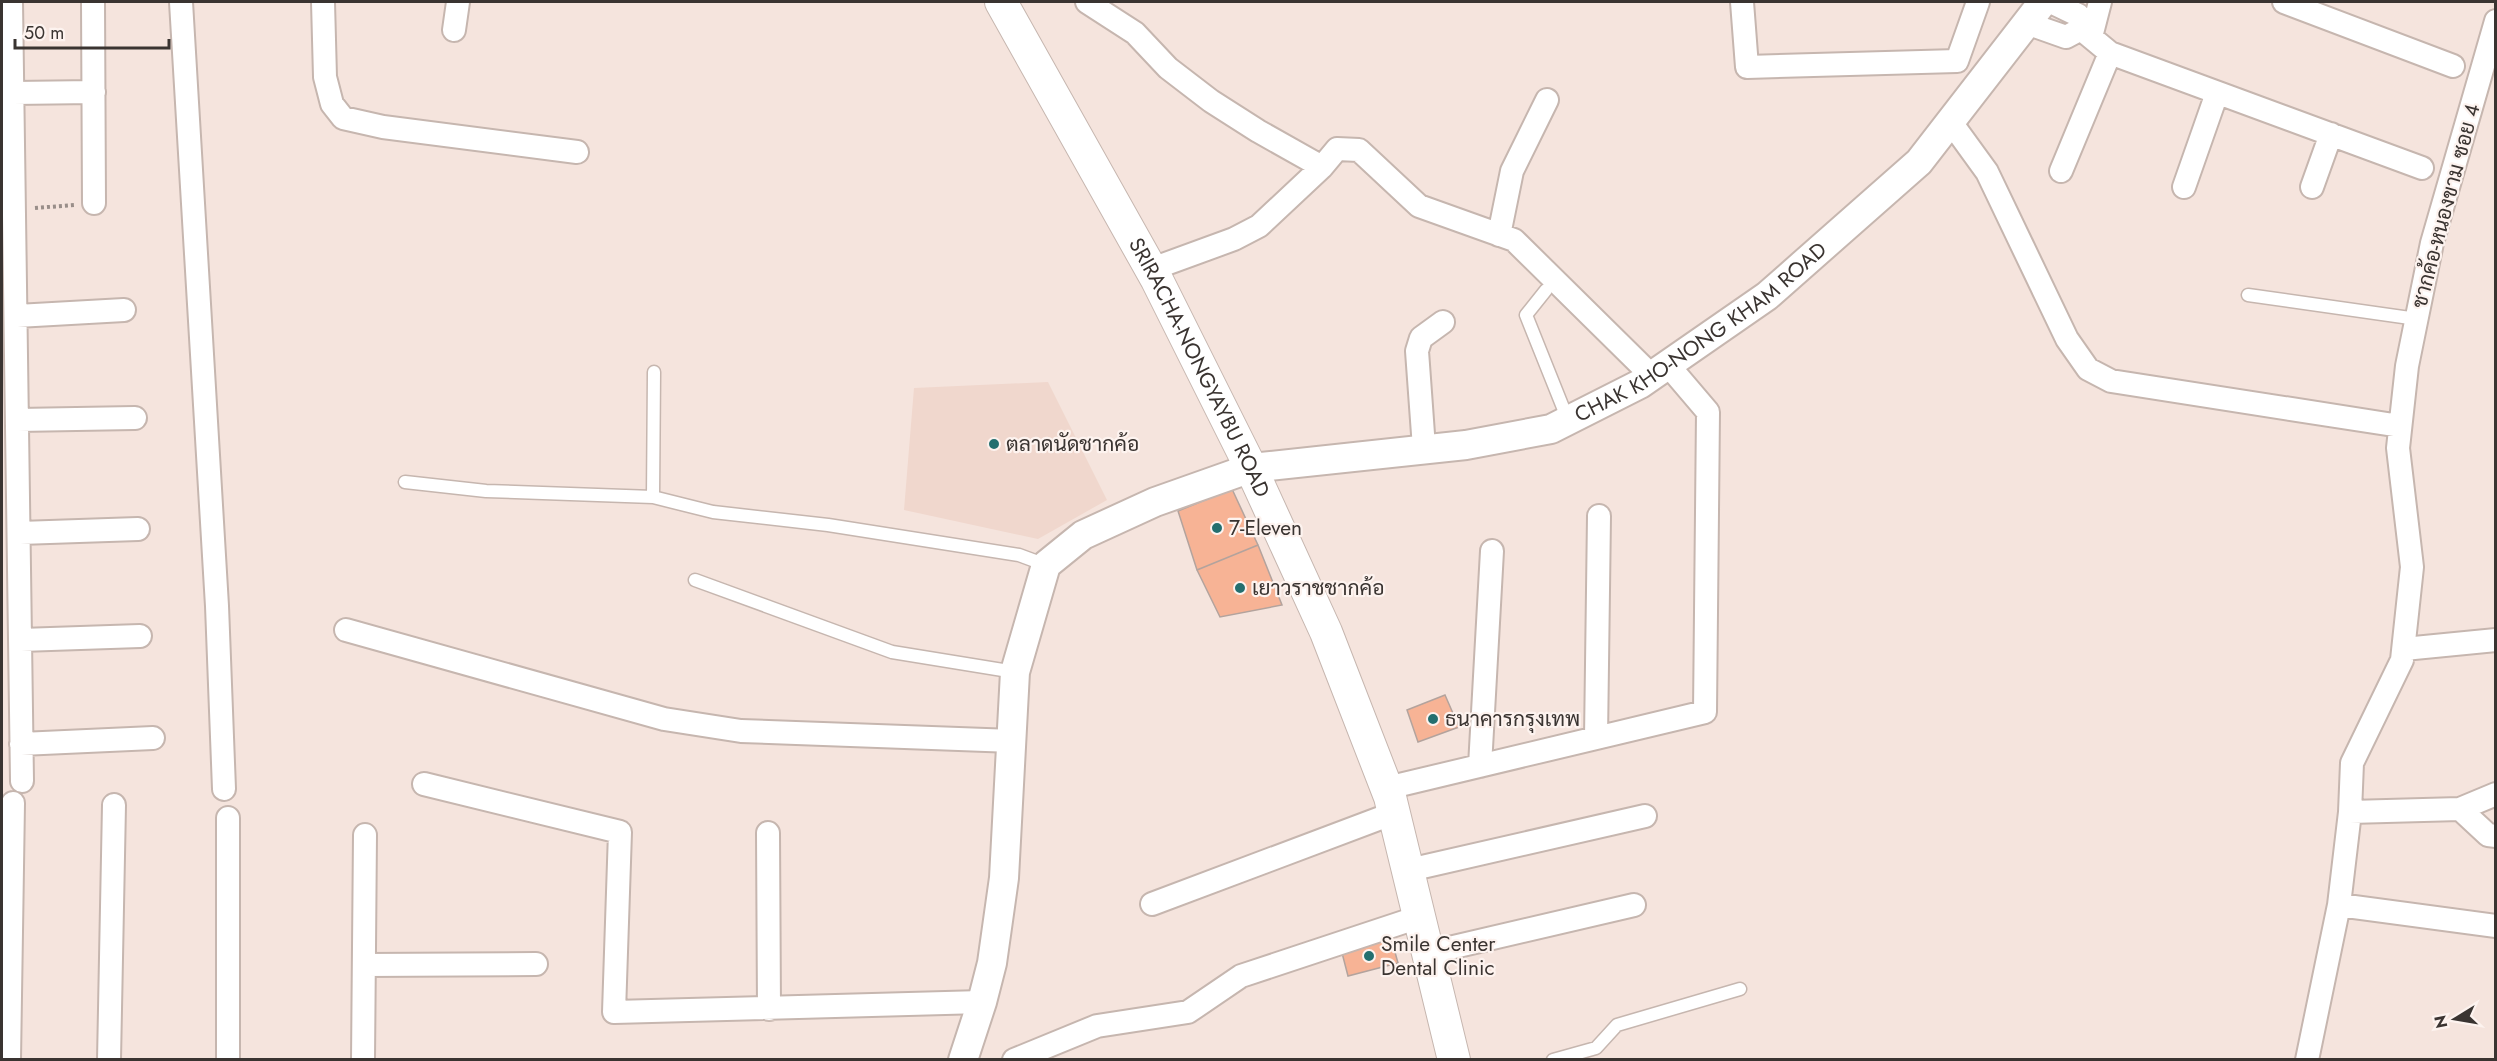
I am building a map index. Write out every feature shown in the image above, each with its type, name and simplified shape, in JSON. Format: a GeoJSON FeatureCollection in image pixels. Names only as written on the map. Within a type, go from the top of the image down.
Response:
{"type":"FeatureCollection","features":[{"type":"Feature","properties":{"kind":"main road","name":"SRIRACHA-NONGYAYBU ROAD"},"geometry":{"type":"LineString","coordinates":[[1001,2],[1152,269],[1251,468],[1326,632],[1390,801],[1409,870],[1454,1059]]}},
{"type":"Feature","properties":{"kind":"street"},"geometry":{"type":"LineString","coordinates":[[11,2],[13,93],[8,210],[17,316],[22,781]]}},
{"type":"Feature","properties":{"kind":"street"},"geometry":{"type":"LineString","coordinates":[[93,2],[94,203]]}},
{"type":"Feature","properties":{"kind":"street"},"geometry":{"type":"LineString","coordinates":[[181,2],[216,582],[224,789]]}},
{"type":"Feature","properties":{"kind":"street"},"geometry":{"type":"LineString","coordinates":[[323,2],[325,77],[332,104],[343,118],[383,127],[577,152]]}},
{"type":"Feature","properties":{"kind":"street"},"geometry":{"type":"LineString","coordinates":[[454,30],[458,2]]}},
{"type":"Feature","properties":{"kind":"street"},"geometry":{"type":"LineString","coordinates":[[1087,2],[1135,33],[1168,68],[1211,101],[1322,167]]}},
{"type":"Feature","properties":{"kind":"street"},"geometry":{"type":"LineString","coordinates":[[1742,2],[1747,67],[1957,61],[1978,2]]}},
{"type":"Feature","properties":{"kind":"street"},"geometry":{"type":"LineString","coordinates":[[2051,2],[2078,15],[2086,33],[2110,53],[2422,168]]}},
{"type":"Feature","properties":{"kind":"street"},"geometry":{"type":"LineString","coordinates":[[2086,33],[2100,2]]}},
{"type":"Feature","properties":{"kind":"street"},"geometry":{"type":"LineString","coordinates":[[2284,2],[2453,66]]}},
{"type":"Feature","properties":{"kind":"street"},"geometry":{"type":"LineString","coordinates":[[2035,12],[2066,38],[2086,33]]}},
{"type":"Feature","properties":{"kind":"street","name":"CHAK KHO-NONG KHAM ROAD"},"geometry":{"type":"LineString","coordinates":[[1046,565],[1083,535],[1155,502],[1251,468],[1466,445],[1551,429],[1640,384],[1767,296],[1919,162],[2035,12]]}},
{"type":"Feature","properties":{"kind":"street","name":"ชากค้อ-หนองขาม ซอย 4"},"geometry":{"type":"LineString","coordinates":[[2307,1059],[2339,905],[2350,812],[2352,764],[2402,660],[2404,649],[2412,567],[2398,448],[2407,366],[2432,243],[2488,78],[2496,21]]}},
{"type":"Feature","properties":{"kind":"street"},"geometry":{"type":"LineString","coordinates":[[2061,171],[2110,53]]}},
{"type":"Feature","properties":{"kind":"street"},"geometry":{"type":"LineString","coordinates":[[13,93],[94,92]]}},
{"type":"Feature","properties":{"kind":"street"},"geometry":{"type":"LineString","coordinates":[[2184,187],[2217,93]]}},
{"type":"Feature","properties":{"kind":"street"},"geometry":{"type":"LineString","coordinates":[[1499,235],[1512,171],[1547,100]]}},
{"type":"Feature","properties":{"kind":"street"},"geometry":{"type":"LineString","coordinates":[[1950,121],[1987,172],[2067,339],[2088,369],[2111,381],[2400,426]]}},
{"type":"Feature","properties":{"kind":"street"},"geometry":{"type":"LineString","coordinates":[[2312,187],[2331,134]]}},
{"type":"Feature","properties":{"kind":"street"},"geometry":{"type":"LineString","coordinates":[[1152,269],[1234,239],[1259,226],[1322,167],[1337,149],[1359,150],[1419,206],[1514,240],[1708,412],[1705,712],[1480,766],[1390,801],[1152,904]]}},
{"type":"Feature","properties":{"kind":"street"},"geometry":{"type":"LineString","coordinates":[[17,316],[124,310]]}},
{"type":"Feature","properties":{"kind":"street"},"geometry":{"type":"LineString","coordinates":[[1424,448],[1417,351],[1421,338],[1443,322]]}},
{"type":"Feature","properties":{"kind":"street"},"geometry":{"type":"LineString","coordinates":[[18,420],[135,418]]}},
{"type":"Feature","properties":{"kind":"street"},"geometry":{"type":"LineString","coordinates":[[1596,738],[1599,516]]}},
{"type":"Feature","properties":{"kind":"street"},"geometry":{"type":"LineString","coordinates":[[20,534],[138,529]]}},
{"type":"Feature","properties":{"kind":"street"},"geometry":{"type":"LineString","coordinates":[[1480,766],[1492,551]]}},
{"type":"Feature","properties":{"kind":"street"},"geometry":{"type":"LineString","coordinates":[[963,1059],[992,963],[1004,878],[1015,672],[1046,565]]}},
{"type":"Feature","properties":{"kind":"street"},"geometry":{"type":"LineString","coordinates":[[346,630],[664,719],[741,731],[1013,741]]}},
{"type":"Feature","properties":{"kind":"street"},"geometry":{"type":"LineString","coordinates":[[21,640],[140,636]]}},
{"type":"Feature","properties":{"kind":"street"},"geometry":{"type":"LineString","coordinates":[[2404,649],[2496,640]]}},
{"type":"Feature","properties":{"kind":"street"},"geometry":{"type":"LineString","coordinates":[[21,744],[153,738]]}},
{"type":"Feature","properties":{"kind":"street"},"geometry":{"type":"LineString","coordinates":[[424,784],[620,832],[614,1012],[982,1002]]}},
{"type":"Feature","properties":{"kind":"street"},"geometry":{"type":"LineString","coordinates":[[2350,812],[2460,809],[2496,794]]}},
{"type":"Feature","properties":{"kind":"street"},"geometry":{"type":"LineString","coordinates":[[9,1059],[13,803]]}},
{"type":"Feature","properties":{"kind":"street"},"geometry":{"type":"LineString","coordinates":[[109,1059],[114,805]]}},
{"type":"Feature","properties":{"kind":"street"},"geometry":{"type":"LineString","coordinates":[[2460,809],[2488,835],[2496,836]]}},
{"type":"Feature","properties":{"kind":"street"},"geometry":{"type":"LineString","coordinates":[[1409,870],[1645,816]]}},
{"type":"Feature","properties":{"kind":"street"},"geometry":{"type":"LineString","coordinates":[[228,818],[228,1059]]}},
{"type":"Feature","properties":{"kind":"street"},"geometry":{"type":"LineString","coordinates":[[768,833],[769,1009]]}},
{"type":"Feature","properties":{"kind":"street"},"geometry":{"type":"LineString","coordinates":[[363,1059],[365,835]]}},
{"type":"Feature","properties":{"kind":"street"},"geometry":{"type":"LineString","coordinates":[[1428,952],[1634,905]]}},
{"type":"Feature","properties":{"kind":"street"},"geometry":{"type":"LineString","coordinates":[[2339,905],[2496,926]]}},
{"type":"Feature","properties":{"kind":"street"},"geometry":{"type":"LineString","coordinates":[[1014,1059],[1097,1026],[1188,1012],[1241,976],[1419,917]]}},
{"type":"Feature","properties":{"kind":"street"},"geometry":{"type":"LineString","coordinates":[[364,964],[536,964]]}},
{"type":"Feature","properties":{"kind":"lane"},"geometry":{"type":"LineString","coordinates":[[1546,290],[1526,315],[1568,420]]}},
{"type":"Feature","properties":{"kind":"lane"},"geometry":{"type":"LineString","coordinates":[[2248,295],[2417,319]]}},
{"type":"Feature","properties":{"kind":"lane"},"geometry":{"type":"LineString","coordinates":[[653,497],[654,372]]}},
{"type":"Feature","properties":{"kind":"lane"},"geometry":{"type":"LineString","coordinates":[[405,482],[486,491],[653,497],[713,512],[828,525],[1019,555],[1046,565]]}},
{"type":"Feature","properties":{"kind":"lane"},"geometry":{"type":"LineString","coordinates":[[694,580],[892,652],[1015,672]]}},
{"type":"Feature","properties":{"kind":"lane"},"geometry":{"type":"LineString","coordinates":[[1553,1059],[1596,1048],[1617,1025],[1740,989]]}},
{"type":"Feature","properties":{"kind":"path"},"geometry":{"type":"LineString","coordinates":[[8,210],[94,203]]}},
{"type":"Feature","properties":{"kind":"shaded area","name":"ตลาดนัดชากค้อ"},"geometry":{"type":"Polygon","coordinates":[[[1048,382],[1107,500],[1038,539],[904,510],[914,388],[1048,382]]]}},
{"type":"Feature","properties":{"kind":"building","name":"7-Eleven"},"geometry":{"type":"Polygon","coordinates":[[[1232,489],[1258,545],[1197,570],[1178,511],[1232,489]]]}},
{"type":"Feature","properties":{"kind":"building","name":"เยาวราชชากค้อ"},"geometry":{"type":"Polygon","coordinates":[[[1258,545],[1282,605],[1220,617],[1197,570],[1258,545]]]}},
{"type":"Feature","properties":{"kind":"building","name":"ธนาคารกรุงเทพ"},"geometry":{"type":"Polygon","coordinates":[[[1445,695],[1459,727],[1418,742],[1407,710],[1445,695]]]}},
{"type":"Feature","properties":{"kind":"building","name":"Smile Center Dental Clinic"},"geometry":{"type":"Polygon","coordinates":[[[1390,934],[1398,963],[1348,976],[1341,949],[1390,934]]]}},
{"type":"Feature","properties":{"kind":"place","name":"ตลาดนัดชากค้อ"},"geometry":{"type":"Point","coordinates":[994,444]}},
{"type":"Feature","properties":{"kind":"place","name":"7-Eleven"},"geometry":{"type":"Point","coordinates":[1217,528]}},
{"type":"Feature","properties":{"kind":"place","name":"เยาวราชชากค้อ"},"geometry":{"type":"Point","coordinates":[1240,588]}},
{"type":"Feature","properties":{"kind":"place","name":"ธนาคารกรุงเทพ"},"geometry":{"type":"Point","coordinates":[1433,719]}},
{"type":"Feature","properties":{"kind":"place","name":"Smile Center Dental Clinic"},"geometry":{"type":"Point","coordinates":[1369,956]}}]}
